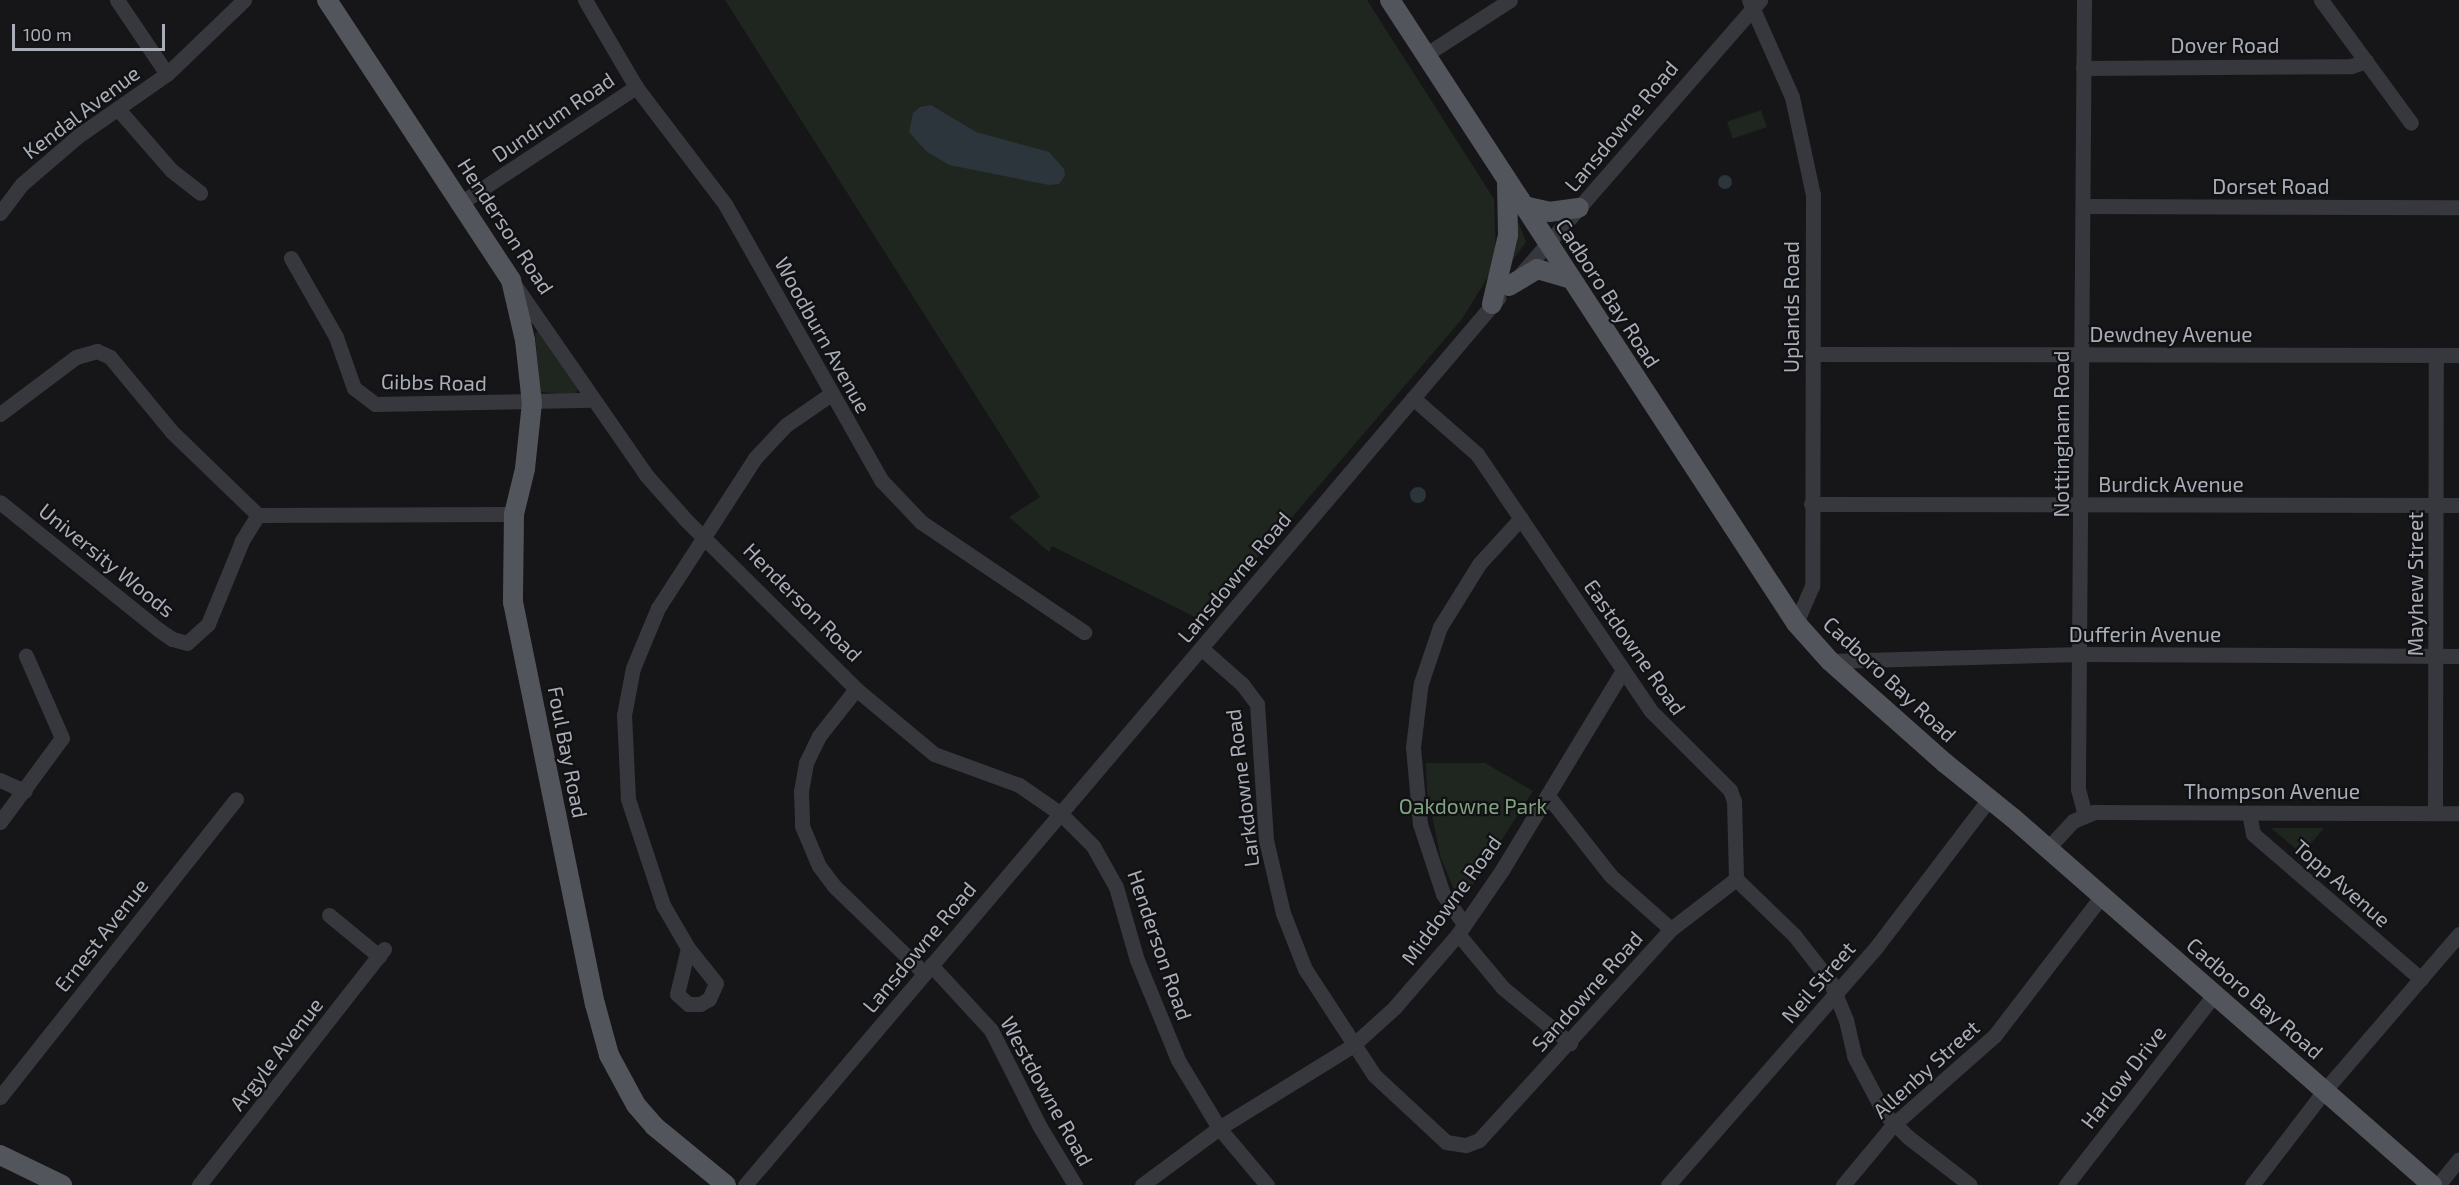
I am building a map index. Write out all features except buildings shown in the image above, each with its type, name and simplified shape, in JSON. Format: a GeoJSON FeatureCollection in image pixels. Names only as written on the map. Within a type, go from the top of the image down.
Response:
{"type":"FeatureCollection","features":[{"type":"Feature","properties":{"kind":"main road","name":"Henderson Road"},"geometry":{"type":"LineString","coordinates":[[327,0],[462,202],[511,280]]}},
{"type":"Feature","properties":{"kind":"main road","name":"Cadboro Bay Road"},"geometry":{"type":"LineString","coordinates":[[1390,0],[1569,278],[1796,623],[1830,661],[2432,1185]]}},
{"type":"Feature","properties":{"kind":"main road"},"geometry":{"type":"LineString","coordinates":[[1492,304],[1508,235],[1507,179]]}},
{"type":"Feature","properties":{"kind":"main road"},"geometry":{"type":"LineString","coordinates":[[1524,206],[1549,212],[1579,208]]}},
{"type":"Feature","properties":{"kind":"main road"},"geometry":{"type":"LineString","coordinates":[[1509,286],[1537,269],[1569,278]]}},
{"type":"Feature","properties":{"kind":"main road","name":"Foul Bay Road"},"geometry":{"type":"LineString","coordinates":[[511,280],[525,340],[532,403],[525,469],[514,514],[513,602],[605,1042],[619,1079],[636,1105],[654,1126],[726,1185]]}},
{"type":"Feature","properties":{"kind":"main road"},"geometry":{"type":"LineString","coordinates":[[0,1155],[62,1185]]}},
{"type":"Feature","properties":{"kind":"street"},"geometry":{"type":"LineString","coordinates":[[117,0],[166,74]]}},
{"type":"Feature","properties":{"kind":"street","name":"Kendal Avenue"},"geometry":{"type":"LineString","coordinates":[[0,213],[22,184],[78,136],[166,74],[244,0]]}},
{"type":"Feature","properties":{"kind":"street","name":"Woodburn Avenue"},"geometry":{"type":"LineString","coordinates":[[585,0],[636,87],[725,204],[867,459],[899,501],[945,539],[1084,632]]}},
{"type":"Feature","properties":{"kind":"street"},"geometry":{"type":"LineString","coordinates":[[1425,55],[1510,0]]}},
{"type":"Feature","properties":{"kind":"street","name":"Nottingham Road"},"geometry":{"type":"LineString","coordinates":[[2084,0],[2082,654],[2078,789],[2085,814]]}},
{"type":"Feature","properties":{"kind":"street"},"geometry":{"type":"LineString","coordinates":[[2321,0],[2411,123]]}},
{"type":"Feature","properties":{"kind":"street","name":"Lansdowne Road"},"geometry":{"type":"LineString","coordinates":[[745,1185],[1492,304],[1548,244],[1754,3]]}},
{"type":"Feature","properties":{"kind":"street","name":"Uplands Road"},"geometry":{"type":"LineString","coordinates":[[1754,3],[1792,97],[1812,186],[1812,586],[1796,623]]}},
{"type":"Feature","properties":{"kind":"street","name":"Dover Road"},"geometry":{"type":"LineString","coordinates":[[2083,68],[2351,66],[2366,61]]}},
{"type":"Feature","properties":{"kind":"street","name":"Dundrum Road"},"geometry":{"type":"LineString","coordinates":[[462,202],[636,87]]}},
{"type":"Feature","properties":{"kind":"street"},"geometry":{"type":"LineString","coordinates":[[118,109],[171,170],[200,193]]}},
{"type":"Feature","properties":{"kind":"street","name":"Dorset Road"},"geometry":{"type":"LineString","coordinates":[[2083,206],[2459,207]]}},
{"type":"Feature","properties":{"kind":"street","name":"Gibbs Road"},"geometry":{"type":"LineString","coordinates":[[291,258],[320,305],[354,387],[363,397],[386,406],[591,400]]}},
{"type":"Feature","properties":{"kind":"street","name":"Henderson Road"},"geometry":{"type":"LineString","coordinates":[[511,280],[591,400],[646,475],[704,538],[856,689],[934,754],[1019,785],[1061,814],[1093,846],[1109,872],[1160,1020],[1178,1060],[1220,1128],[1267,1185]]}},
{"type":"Feature","properties":{"kind":"street"},"geometry":{"type":"LineString","coordinates":[[0,414],[76,357],[97,351],[110,357],[172,432],[258,515],[514,514]]}},
{"type":"Feature","properties":{"kind":"street","name":"Dewdney Avenue"},"geometry":{"type":"LineString","coordinates":[[1812,354],[2459,355]]}},
{"type":"Feature","properties":{"kind":"street","name":"Mayhew Street"},"geometry":{"type":"LineString","coordinates":[[2435,813],[2436,355]]}},
{"type":"Feature","properties":{"kind":"street"},"geometry":{"type":"LineString","coordinates":[[688,948],[663,904],[635,829],[623,758],[624,715],[633,668],[645,635],[704,538],[768,440],[831,394]]}},
{"type":"Feature","properties":{"kind":"street","name":"Eastdowne Road"},"geometry":{"type":"LineString","coordinates":[[1413,398],[1477,454],[1622,672],[1665,728],[1730,790],[1734,801],[1736,879]]}},
{"type":"Feature","properties":{"kind":"street","name":"University Woods"},"geometry":{"type":"LineString","coordinates":[[0,502],[159,630],[172,639],[187,643],[208,624],[242,541],[258,515]]}},
{"type":"Feature","properties":{"kind":"street","name":"Burdick Avenue"},"geometry":{"type":"LineString","coordinates":[[1811,504],[2459,506]]}},
{"type":"Feature","properties":{"kind":"street"},"geometry":{"type":"LineString","coordinates":[[1521,518],[1479,564],[1455,600],[1427,662],[1420,693],[1413,747],[1420,824],[1443,894],[1461,929],[1503,988],[1569,1043]]}},
{"type":"Feature","properties":{"kind":"street","name":"Larkdowne Road"},"geometry":{"type":"LineString","coordinates":[[1201,648],[1242,684],[1257,704],[1265,831],[1284,913],[1305,969],[1352,1046],[1380,1081],[1435,1134],[1456,1145],[1479,1140]]}},
{"type":"Feature","properties":{"kind":"street","name":"Dufferin Avenue"},"geometry":{"type":"LineString","coordinates":[[1830,661],[2082,654],[2459,656]]}},
{"type":"Feature","properties":{"kind":"street"},"geometry":{"type":"LineString","coordinates":[[0,822],[62,738],[26,656]]}},
{"type":"Feature","properties":{"kind":"street","name":"Middowne Road"},"geometry":{"type":"LineString","coordinates":[[1143,1185],[1220,1128],[1352,1046],[1394,1008],[1461,929],[1548,796],[1622,672]]}},
{"type":"Feature","properties":{"kind":"street","name":"Westdowne Road"},"geometry":{"type":"LineString","coordinates":[[856,689],[819,736],[806,763],[801,791],[802,826],[814,857],[834,886],[928,969],[991,1030],[1040,1127],[1075,1185]]}},
{"type":"Feature","properties":{"kind":"street"},"geometry":{"type":"LineString","coordinates":[[0,780],[25,791]]}},
{"type":"Feature","properties":{"kind":"street"},"geometry":{"type":"LineString","coordinates":[[1548,796],[1611,876],[1671,929]]}},
{"type":"Feature","properties":{"kind":"street","name":"Ernest Avenue"},"geometry":{"type":"LineString","coordinates":[[0,1097],[236,799]]}},
{"type":"Feature","properties":{"kind":"street","name":"Neil Street"},"geometry":{"type":"LineString","coordinates":[[1668,1185],[1837,993],[1989,799]]}},
{"type":"Feature","properties":{"kind":"street","name":"Topp Avenue"},"geometry":{"type":"LineString","coordinates":[[2248,813],[2253,834],[2421,979]]}},
{"type":"Feature","properties":{"kind":"street","name":"Thompson Avenue"},"geometry":{"type":"LineString","coordinates":[[2085,814],[2459,813]]}},
{"type":"Feature","properties":{"kind":"street"},"geometry":{"type":"LineString","coordinates":[[2047,849],[2085,814]]}},
{"type":"Feature","properties":{"kind":"street"},"geometry":{"type":"LineString","coordinates":[[1736,879],[1814,957],[1837,993],[1854,1056],[1893,1125],[1970,1185]]}},
{"type":"Feature","properties":{"kind":"street","name":"Sandowne Road"},"geometry":{"type":"LineString","coordinates":[[1479,1140],[1671,929],[1736,879]]}},
{"type":"Feature","properties":{"kind":"street","name":"Allenby Street"},"geometry":{"type":"LineString","coordinates":[[1843,1185],[1893,1125],[1995,1035],[2102,897]]}},
{"type":"Feature","properties":{"kind":"street","name":"Argyle Avenue"},"geometry":{"type":"LineString","coordinates":[[199,1185],[382,952],[329,915]]}},
{"type":"Feature","properties":{"kind":"street"},"geometry":{"type":"LineString","coordinates":[[2252,1185],[2324,1091],[2459,934]]}},
{"type":"Feature","properties":{"kind":"street","name":"Harlow Drive"},"geometry":{"type":"LineString","coordinates":[[2066,1185],[2214,995]]}},
{"type":"Feature","properties":{"kind":"street"},"geometry":{"type":"LineString","coordinates":[[2438,1185],[2459,1159]]}},
{"type":"Feature","properties":{"kind":"green space"},"geometry":{"type":"Polygon","coordinates":[[[725,0],[1367,0],[1494,199],[1496,254],[1489,275],[1462,319],[1203,621],[1052,546],[1049,552],[1009,517],[1040,497],[725,0]]]}},
{"type":"Feature","properties":{"kind":"green space"},"geometry":{"type":"Polygon","coordinates":[[[1761,110],[1767,127],[1733,139],[1727,122],[1761,110]]]}},
{"type":"Feature","properties":{"kind":"green space"},"geometry":{"type":"Polygon","coordinates":[[[1517,219],[1526,242],[1510,264],[1517,219]]]}},
{"type":"Feature","properties":{"kind":"green space"},"geometry":{"type":"Polygon","coordinates":[[[539,331],[578,389],[575,395],[540,392],[535,333],[539,331]]]}},
{"type":"Feature","properties":{"kind":"green space","name":"Oakdowne Park"},"geometry":{"type":"Polygon","coordinates":[[[1426,763],[1485,763],[1533,791],[1467,894],[1455,892],[1441,859],[1427,791],[1426,763]]]}},
{"type":"Feature","properties":{"kind":"green space"},"geometry":{"type":"Polygon","coordinates":[[[2271,828],[2324,828],[2302,854],[2271,828]]]}},
{"type":"Feature","properties":{"kind":"shaded area"},"geometry":{"type":"Polygon","coordinates":[[[931,105],[976,132],[1049,152],[1064,169],[1065,176],[1059,184],[1049,185],[949,165],[926,151],[909,132],[913,113],[920,107],[931,105]]]}},
{"type":"Feature","properties":{"kind":"shaded area"},"geometry":{"type":"Polygon","coordinates":[[[1722,175],[1728,175],[1732,182],[1728,189],[1722,189],[1718,185],[1718,179],[1722,175]]]}},
{"type":"Feature","properties":{"kind":"shaded area"},"geometry":{"type":"Polygon","coordinates":[[[1418,487],[1426,495],[1418,503],[1410,495],[1418,487]]]}}]}
